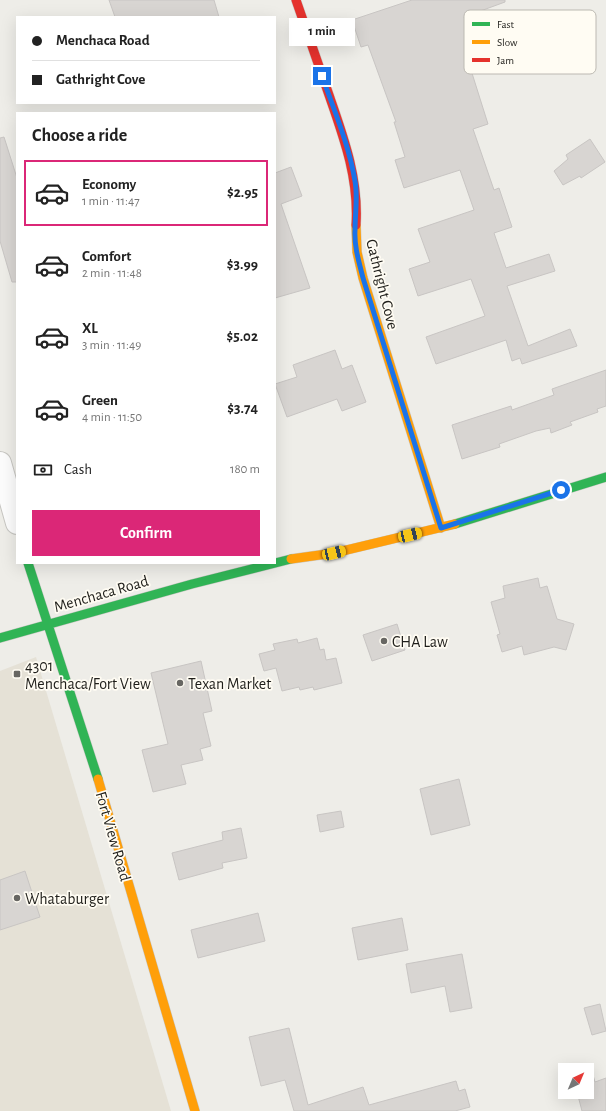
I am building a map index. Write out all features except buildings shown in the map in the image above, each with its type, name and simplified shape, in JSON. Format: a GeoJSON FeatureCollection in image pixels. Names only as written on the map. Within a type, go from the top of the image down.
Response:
{"type":"FeatureCollection","features":[{"type":"Feature","properties":{"kind":"street","name":"Gathright Cove"},"geometry":{"type":"LineString","coordinates":[[296,0],[348,150],[356,182],[357,207],[355,230],[357,252],[363,278],[441,528]]}},
{"type":"Feature","properties":{"kind":"street"},"geometry":{"type":"LineString","coordinates":[[0,464],[16,520]]}},
{"type":"Feature","properties":{"kind":"street","name":"Menchaca Road"},"geometry":{"type":"LineString","coordinates":[[276,563],[302,556],[334,553],[441,528],[606,476]]}},
{"type":"Feature","properties":{"kind":"street","name":"Fort View Road"},"geometry":{"type":"LineString","coordinates":[[28,564],[100,785],[195,1111]]}},
{"type":"Feature","properties":{"kind":"street","name":"Menchaca Road"},"geometry":{"type":"LineString","coordinates":[[0,638],[192,584],[271,564]]}},
{"type":"Feature","properties":{"kind":"shaded area"},"geometry":{"type":"Polygon","coordinates":[[[36,657],[171,1111],[0,1111],[0,671],[36,657]]]}},
{"type":"Feature","properties":{"kind":"traffic: fast"},"geometry":{"type":"LineString","coordinates":[[455,524],[606,477]]}},
{"type":"Feature","properties":{"kind":"traffic: fast"},"geometry":{"type":"LineString","coordinates":[[276,563],[291,559]]}},
{"type":"Feature","properties":{"kind":"traffic: fast"},"geometry":{"type":"LineString","coordinates":[[28,564],[98,779]]}},
{"type":"Feature","properties":{"kind":"traffic: fast"},"geometry":{"type":"LineString","coordinates":[[0,638],[192,584],[271,564]]}},
{"type":"Feature","properties":{"kind":"traffic: slow"},"geometry":{"type":"LineString","coordinates":[[356,225],[357,252],[363,278],[441,528]]}},
{"type":"Feature","properties":{"kind":"traffic: slow"},"geometry":{"type":"LineString","coordinates":[[291,559],[334,553],[455,524]]}},
{"type":"Feature","properties":{"kind":"traffic: slow"},"geometry":{"type":"LineString","coordinates":[[98,779],[195,1111]]}},
{"type":"Feature","properties":{"kind":"traffic: jam"},"geometry":{"type":"LineString","coordinates":[[296,0],[345,143],[353,175],[356,225]]}},
{"type":"Feature","properties":{"kind":"place","name":"CHA Law"},"geometry":{"type":"Point","coordinates":[384,641]}},
{"type":"Feature","properties":{"kind":"place","name":"4301 Menchaca/Fort View"},"geometry":{"type":"Point","coordinates":[17,674]}},
{"type":"Feature","properties":{"kind":"place","name":"Texan Market"},"geometry":{"type":"Point","coordinates":[180,683]}},
{"type":"Feature","properties":{"kind":"place","name":"Whataburger"},"geometry":{"type":"Point","coordinates":[17,898]}},
{"type":"Feature","properties":{"kind":"route"},"geometry":{"type":"LineString","coordinates":[[322,76],[348,150],[356,182],[357,207],[355,230],[357,252],[363,278],[441,528],[561,490]]}}]}
